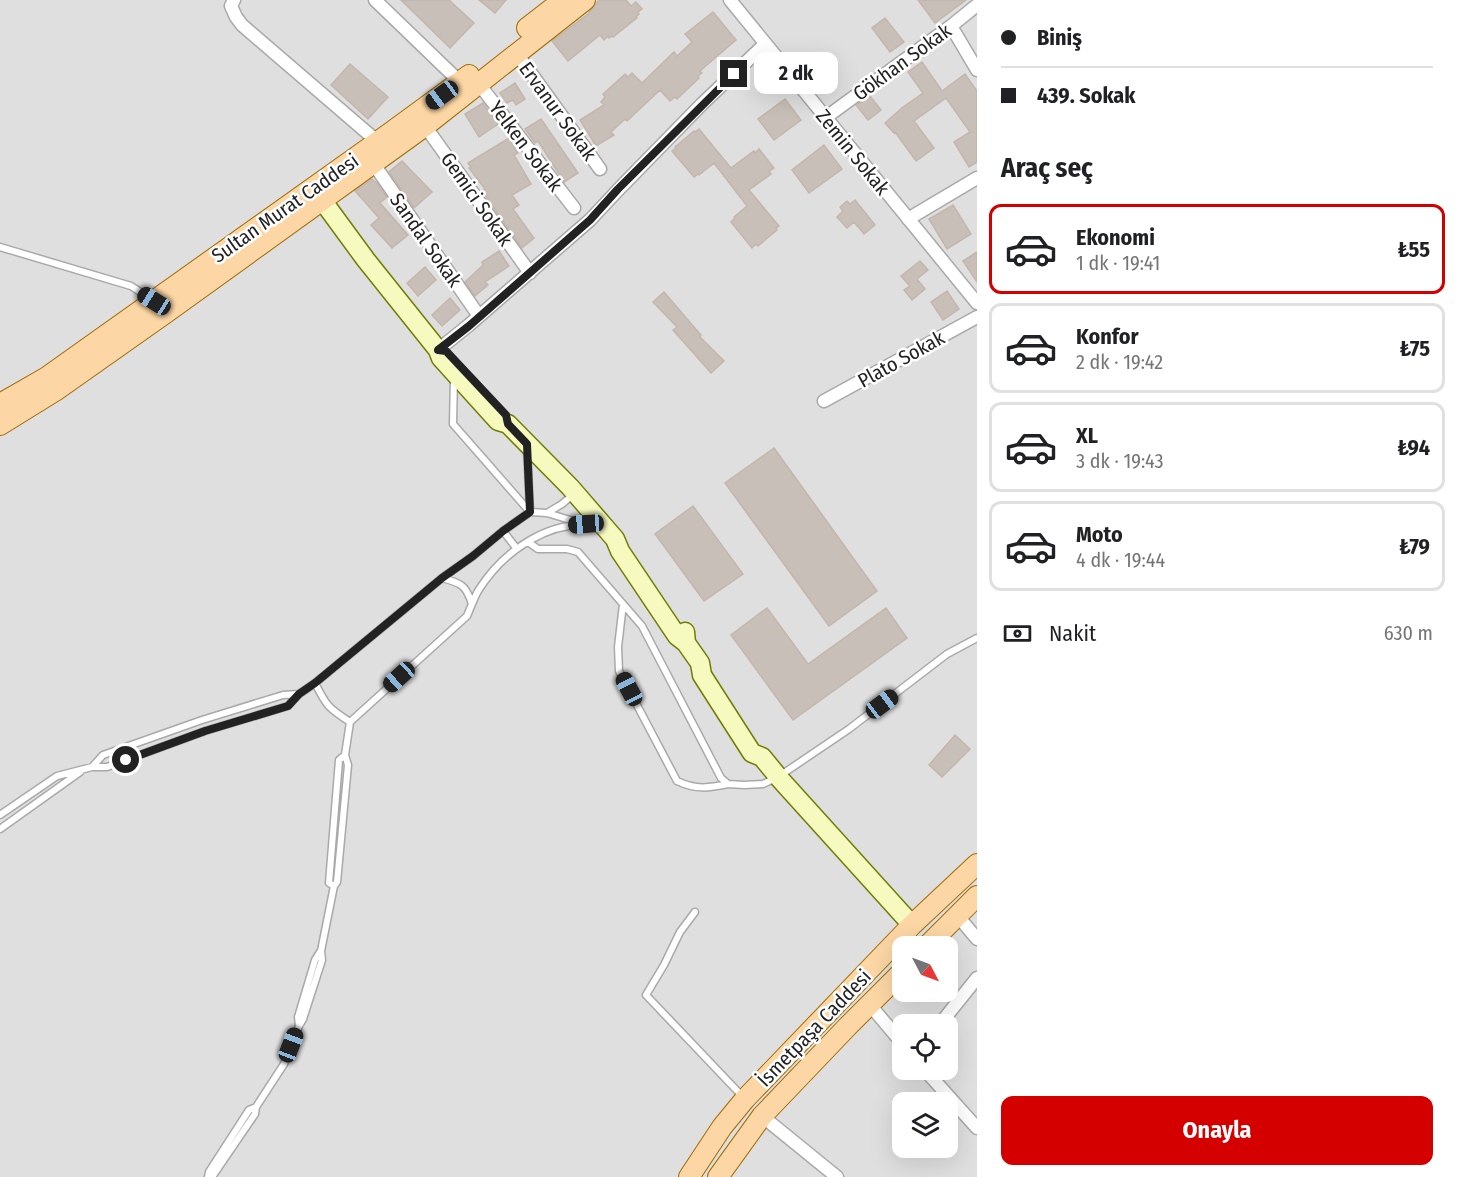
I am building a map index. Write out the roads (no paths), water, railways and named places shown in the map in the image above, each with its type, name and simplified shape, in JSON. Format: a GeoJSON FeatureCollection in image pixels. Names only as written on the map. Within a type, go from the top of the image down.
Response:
{"type":"FeatureCollection","features":[{"type":"Feature","properties":{"kind":"main road","name":"Sultan Murat Caddesi"},"geometry":{"type":"LineString","coordinates":[[317,194],[372,163],[425,126],[563,0]]}},
{"type":"Feature","properties":{"kind":"main road","name":"Sultan Murat Caddesi"},"geometry":{"type":"LineString","coordinates":[[0,404],[160,307],[317,194],[378,141],[517,54],[585,0]]}},
{"type":"Feature","properties":{"kind":"main road"},"geometry":{"type":"LineString","coordinates":[[317,194],[453,372],[498,421],[508,424],[575,493],[620,551],[677,636],[686,643],[700,663],[702,675],[752,753],[762,757],[921,936]]}},
{"type":"Feature","properties":{"kind":"main road"},"geometry":{"type":"LineString","coordinates":[[0,425],[55,391],[160,307]]}},
{"type":"Feature","properties":{"kind":"main road"},"geometry":{"type":"LineString","coordinates":[[438,350],[446,351],[506,415],[508,424]]}},
{"type":"Feature","properties":{"kind":"main road","name":"İsmetpaşa Caddesi"},"geometry":{"type":"LineString","coordinates":[[689,1177],[722,1127],[745,1099],[912,925],[977,864]]}},
{"type":"Feature","properties":{"kind":"main road"},"geometry":{"type":"LineString","coordinates":[[937,936],[977,896]]}},
{"type":"Feature","properties":{"kind":"main road","name":"İsmetpaşa Caddesi"},"geometry":{"type":"LineString","coordinates":[[718,1177],[762,1116],[892,982]]}},
{"type":"Feature","properties":{"kind":"main road"},"geometry":{"type":"LineString","coordinates":[[745,1099],[762,1116]]}},
{"type":"Feature","properties":{"kind":"street"},"geometry":{"type":"LineString","coordinates":[[234,0],[231,6],[242,25],[378,141]]}},
{"type":"Feature","properties":{"kind":"street","name":"Yelken Sokak"},"geometry":{"type":"LineString","coordinates":[[375,0],[470,83],[573,208]]}},
{"type":"Feature","properties":{"kind":"street","name":"Zemin Sokak"},"geometry":{"type":"LineString","coordinates":[[730,0],[977,303]]}},
{"type":"Feature","properties":{"kind":"street","name":"Gökhan Sokak"},"geometry":{"type":"LineString","coordinates":[[825,118],[951,26],[977,4]]}},
{"type":"Feature","properties":{"kind":"street"},"geometry":{"type":"LineString","coordinates":[[951,26],[977,70]]}},
{"type":"Feature","properties":{"kind":"street"},"geometry":{"type":"LineString","coordinates":[[438,350],[590,220],[618,189],[765,44]]}},
{"type":"Feature","properties":{"kind":"street","name":"Ervanur Sokak"},"geometry":{"type":"LineString","coordinates":[[517,54],[600,169]]}},
{"type":"Feature","properties":{"kind":"street","name":"Gemici Sokak"},"geometry":{"type":"LineString","coordinates":[[425,126],[530,273]]}},
{"type":"Feature","properties":{"kind":"street","name":"Sandal Sokak"},"geometry":{"type":"LineString","coordinates":[[372,163],[479,316]]}},
{"type":"Feature","properties":{"kind":"street"},"geometry":{"type":"LineString","coordinates":[[908,219],[977,178]]}},
{"type":"Feature","properties":{"kind":"street","name":"Plato Sokak"},"geometry":{"type":"LineString","coordinates":[[824,401],[977,317]]}},
{"type":"Feature","properties":{"kind":"street"},"geometry":{"type":"LineString","coordinates":[[957,915],[977,939]]}},
{"type":"Feature","properties":{"kind":"street"},"geometry":{"type":"LineString","coordinates":[[948,1014],[977,978]]}},
{"type":"Feature","properties":{"kind":"street"},"geometry":{"type":"LineString","coordinates":[[870,1005],[892,1031]]}},
{"type":"Feature","properties":{"kind":"street"},"geometry":{"type":"LineString","coordinates":[[934,1080],[977,1128]]}},
{"type":"Feature","properties":{"kind":"street"},"geometry":{"type":"LineString","coordinates":[[762,1116],[837,1177]]}},
{"type":"Feature","properties":{"kind":"lane"},"geometry":{"type":"LineString","coordinates":[[0,247],[131,286],[160,307]]}},
{"type":"Feature","properties":{"kind":"lane"},"geometry":{"type":"LineString","coordinates":[[453,372],[453,424],[530,512]]}},
{"type":"Feature","properties":{"kind":"lane"},"geometry":{"type":"LineString","coordinates":[[527,444],[530,512]]}},
{"type":"Feature","properties":{"kind":"lane"},"geometry":{"type":"LineString","coordinates":[[547,513],[575,493]]}},
{"type":"Feature","properties":{"kind":"lane"},"geometry":{"type":"LineString","coordinates":[[0,816],[57,776],[92,767],[107,767],[205,731],[288,706],[299,694],[442,578],[530,512],[547,513],[602,530]]}},
{"type":"Feature","properties":{"kind":"lane"},"geometry":{"type":"LineString","coordinates":[[209,1177],[209,1172],[249,1110],[256,1107],[284,1064],[298,1026],[298,1017],[315,960],[321,951],[334,886],[329,884],[339,760],[345,755],[350,722],[467,616],[477,592],[487,578],[517,549],[537,536],[566,526],[602,530]]}},
{"type":"Feature","properties":{"kind":"lane"},"geometry":{"type":"LineString","coordinates":[[503,531],[517,549]]}},
{"type":"Feature","properties":{"kind":"lane"},"geometry":{"type":"LineString","coordinates":[[528,542],[538,549],[567,549],[579,552],[642,626],[721,778],[728,783],[744,786],[763,784],[778,777],[849,729],[947,654],[977,638]]}},
{"type":"Feature","properties":{"kind":"lane"},"geometry":{"type":"LineString","coordinates":[[442,578],[459,583],[468,590],[472,604]]}},
{"type":"Feature","properties":{"kind":"lane"},"geometry":{"type":"LineString","coordinates":[[622,604],[618,647],[619,671],[677,781],[690,787],[709,788],[728,783]]}},
{"type":"Feature","properties":{"kind":"lane"},"geometry":{"type":"LineString","coordinates":[[315,683],[326,704],[350,722]]}},
{"type":"Feature","properties":{"kind":"lane"},"geometry":{"type":"LineString","coordinates":[[92,767],[103,755],[283,695],[299,694]]}},
{"type":"Feature","properties":{"kind":"lane"},"geometry":{"type":"LineString","coordinates":[[0,829],[81,771]]}},
{"type":"Feature","properties":{"kind":"lane"},"geometry":{"type":"LineString","coordinates":[[695,912],[680,932],[646,995],[745,1099]]}}]}
